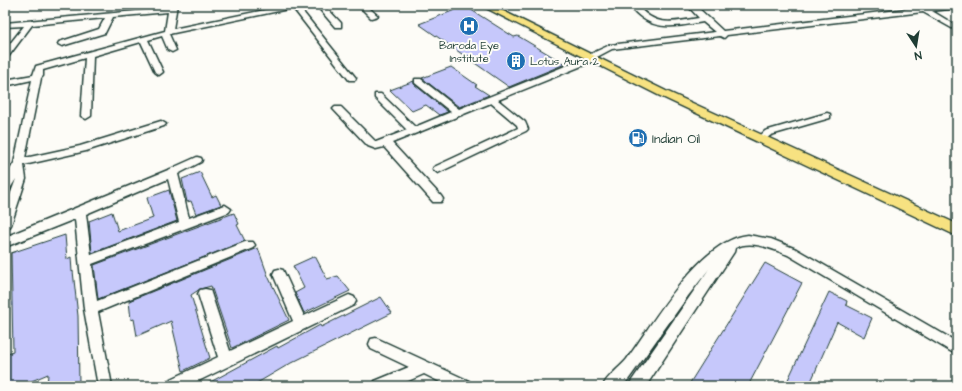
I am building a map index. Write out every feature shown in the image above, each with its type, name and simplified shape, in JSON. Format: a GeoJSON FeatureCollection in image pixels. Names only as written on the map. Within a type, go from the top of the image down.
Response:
{"type":"FeatureCollection","features":[{"type":"Feature","properties":{"kind":"main road"},"geometry":{"type":"LineString","coordinates":[[484,5],[765,136],[957,230]]}},
{"type":"Feature","properties":{"kind":"main road"},"geometry":{"type":"LineString","coordinates":[[496,5],[594,57]]}},
{"type":"Feature","properties":{"kind":"main road"},"geometry":{"type":"LineString","coordinates":[[765,136],[957,219]]}},
{"type":"Feature","properties":{"kind":"street"},"geometry":{"type":"LineString","coordinates":[[5,187],[19,163],[39,76],[39,68],[167,33],[297,5],[352,78]]}},
{"type":"Feature","properties":{"kind":"street"},"geometry":{"type":"LineString","coordinates":[[320,5],[338,25]]}},
{"type":"Feature","properties":{"kind":"street"},"geometry":{"type":"LineString","coordinates":[[362,5],[374,16]]}},
{"type":"Feature","properties":{"kind":"street"},"geometry":{"type":"LineString","coordinates":[[633,5],[655,24],[665,25],[707,20]]}},
{"type":"Feature","properties":{"kind":"street"},"geometry":{"type":"LineString","coordinates":[[691,5],[722,35]]}},
{"type":"Feature","properties":{"kind":"street"},"geometry":{"type":"LineString","coordinates":[[699,5],[707,14],[707,20]]}},
{"type":"Feature","properties":{"kind":"street"},"geometry":{"type":"LineString","coordinates":[[917,5],[957,24]]}},
{"type":"Feature","properties":{"kind":"street"},"geometry":{"type":"LineString","coordinates":[[338,109],[372,144],[376,146],[612,51],[722,35],[957,6]]}},
{"type":"Feature","properties":{"kind":"street"},"geometry":{"type":"LineString","coordinates":[[5,25],[110,16],[172,7],[167,33],[172,50]]}},
{"type":"Feature","properties":{"kind":"street"},"geometry":{"type":"LineString","coordinates":[[930,10],[957,11]]}},
{"type":"Feature","properties":{"kind":"street"},"geometry":{"type":"LineString","coordinates":[[930,10],[957,29]]}},
{"type":"Feature","properties":{"kind":"street"},"geometry":{"type":"LineString","coordinates":[[62,44],[102,31],[110,16]]}},
{"type":"Feature","properties":{"kind":"street"},"geometry":{"type":"LineString","coordinates":[[5,55],[29,24]]}},
{"type":"Feature","properties":{"kind":"street"},"geometry":{"type":"LineString","coordinates":[[144,39],[159,72]]}},
{"type":"Feature","properties":{"kind":"street"},"geometry":{"type":"LineString","coordinates":[[86,116],[89,55]]}},
{"type":"Feature","properties":{"kind":"street"},"geometry":{"type":"LineString","coordinates":[[5,83],[39,76]]}},
{"type":"Feature","properties":{"kind":"street"},"geometry":{"type":"LineString","coordinates":[[418,81],[458,113]]}},
{"type":"Feature","properties":{"kind":"street"},"geometry":{"type":"LineString","coordinates":[[378,96],[414,131]]}},
{"type":"Feature","properties":{"kind":"street"},"geometry":{"type":"LineString","coordinates":[[438,169],[523,129],[522,124],[492,99]]}},
{"type":"Feature","properties":{"kind":"street"},"geometry":{"type":"LineString","coordinates":[[765,136],[827,116]]}},
{"type":"Feature","properties":{"kind":"street"},"geometry":{"type":"LineString","coordinates":[[19,163],[82,149],[161,124]]}},
{"type":"Feature","properties":{"kind":"street"},"geometry":{"type":"LineString","coordinates":[[386,143],[437,199]]}},
{"type":"Feature","properties":{"kind":"street"},"geometry":{"type":"LineString","coordinates":[[5,242],[172,173],[197,160]]}},
{"type":"Feature","properties":{"kind":"street"},"geometry":{"type":"LineString","coordinates":[[5,225],[21,178],[19,163]]}},
{"type":"Feature","properties":{"kind":"street"},"geometry":{"type":"LineString","coordinates":[[172,173],[185,224]]}},
{"type":"Feature","properties":{"kind":"street"},"geometry":{"type":"LineString","coordinates":[[85,262],[225,209]]}},
{"type":"Feature","properties":{"kind":"street"},"geometry":{"type":"LineString","coordinates":[[80,212],[91,309],[105,386]]}},
{"type":"Feature","properties":{"kind":"street"},"geometry":{"type":"LineString","coordinates":[[610,386],[627,370],[705,264],[733,243],[752,240],[771,243],[792,252],[957,349]]}},
{"type":"Feature","properties":{"kind":"street"},"geometry":{"type":"LineString","coordinates":[[635,386],[641,380],[716,272],[733,243]]}},
{"type":"Feature","properties":{"kind":"street"},"geometry":{"type":"LineString","coordinates":[[91,309],[249,245]]}},
{"type":"Feature","properties":{"kind":"street"},"geometry":{"type":"LineString","coordinates":[[279,274],[300,323]]}},
{"type":"Feature","properties":{"kind":"street"},"geometry":{"type":"LineString","coordinates":[[205,294],[226,359]]}},
{"type":"Feature","properties":{"kind":"street"},"geometry":{"type":"LineString","coordinates":[[172,386],[300,323],[349,301]]}},
{"type":"Feature","properties":{"kind":"street"},"geometry":{"type":"LineString","coordinates":[[376,344],[464,386]]}},
{"type":"Feature","properties":{"kind":"street"},"geometry":{"type":"LineString","coordinates":[[380,386],[425,367]]}},
{"type":"Feature","properties":{"kind":"building"},"geometry":{"type":"Polygon","coordinates":[[[465,6],[514,37],[518,36],[565,64],[509,87],[419,24],[465,6]]]}},
{"type":"Feature","properties":{"kind":"building"},"geometry":{"type":"Polygon","coordinates":[[[451,67],[489,95],[459,107],[422,78],[451,67]]]}},
{"type":"Feature","properties":{"kind":"building"},"geometry":{"type":"Polygon","coordinates":[[[414,81],[414,84],[448,112],[439,115],[426,105],[412,111],[390,90],[414,81]]]}},
{"type":"Feature","properties":{"kind":"building"},"geometry":{"type":"Polygon","coordinates":[[[200,172],[212,197],[216,195],[221,205],[196,214],[191,201],[187,202],[182,179],[200,172]]]}},
{"type":"Feature","properties":{"kind":"building"},"geometry":{"type":"Polygon","coordinates":[[[169,190],[177,221],[92,253],[89,221],[112,212],[118,231],[153,218],[147,198],[169,190]]]}},
{"type":"Feature","properties":{"kind":"building"},"geometry":{"type":"Polygon","coordinates":[[[234,213],[239,224],[237,225],[245,241],[98,299],[94,265],[234,213]]]}},
{"type":"Feature","properties":{"kind":"building"},"geometry":{"type":"Polygon","coordinates":[[[65,235],[67,259],[71,257],[78,316],[79,384],[75,386],[47,386],[48,374],[20,386],[8,386],[8,353],[13,351],[11,253],[65,235]]]}},
{"type":"Feature","properties":{"kind":"building"},"geometry":{"type":"Polygon","coordinates":[[[258,248],[268,276],[289,320],[232,348],[211,286],[200,289],[191,295],[210,358],[183,371],[171,321],[137,336],[134,319],[131,320],[129,301],[258,248]]]}},
{"type":"Feature","properties":{"kind":"building"},"geometry":{"type":"Polygon","coordinates":[[[315,256],[327,279],[338,276],[350,291],[304,313],[295,293],[304,288],[293,266],[315,256]]]}},
{"type":"Feature","properties":{"kind":"building"},"geometry":{"type":"Polygon","coordinates":[[[765,263],[802,283],[748,386],[688,386],[765,263]]]}},
{"type":"Feature","properties":{"kind":"building"},"geometry":{"type":"Polygon","coordinates":[[[829,292],[847,301],[846,305],[872,318],[864,337],[837,322],[809,386],[785,386],[829,292]]]}},
{"type":"Feature","properties":{"kind":"building"},"geometry":{"type":"Polygon","coordinates":[[[381,297],[392,313],[291,363],[252,386],[203,386],[277,346],[278,348],[320,325],[321,327],[381,297]]]}},
{"type":"Feature","properties":{"kind":"place","name":"Baroda Eye Institute"},"geometry":{"type":"Point","coordinates":[469,26]}},
{"type":"Feature","properties":{"kind":"place","name":"Lotus Aura 2"},"geometry":{"type":"Point","coordinates":[516,61]}},
{"type":"Feature","properties":{"kind":"place","name":"Indian Oil"},"geometry":{"type":"Point","coordinates":[638,138]}}]}
